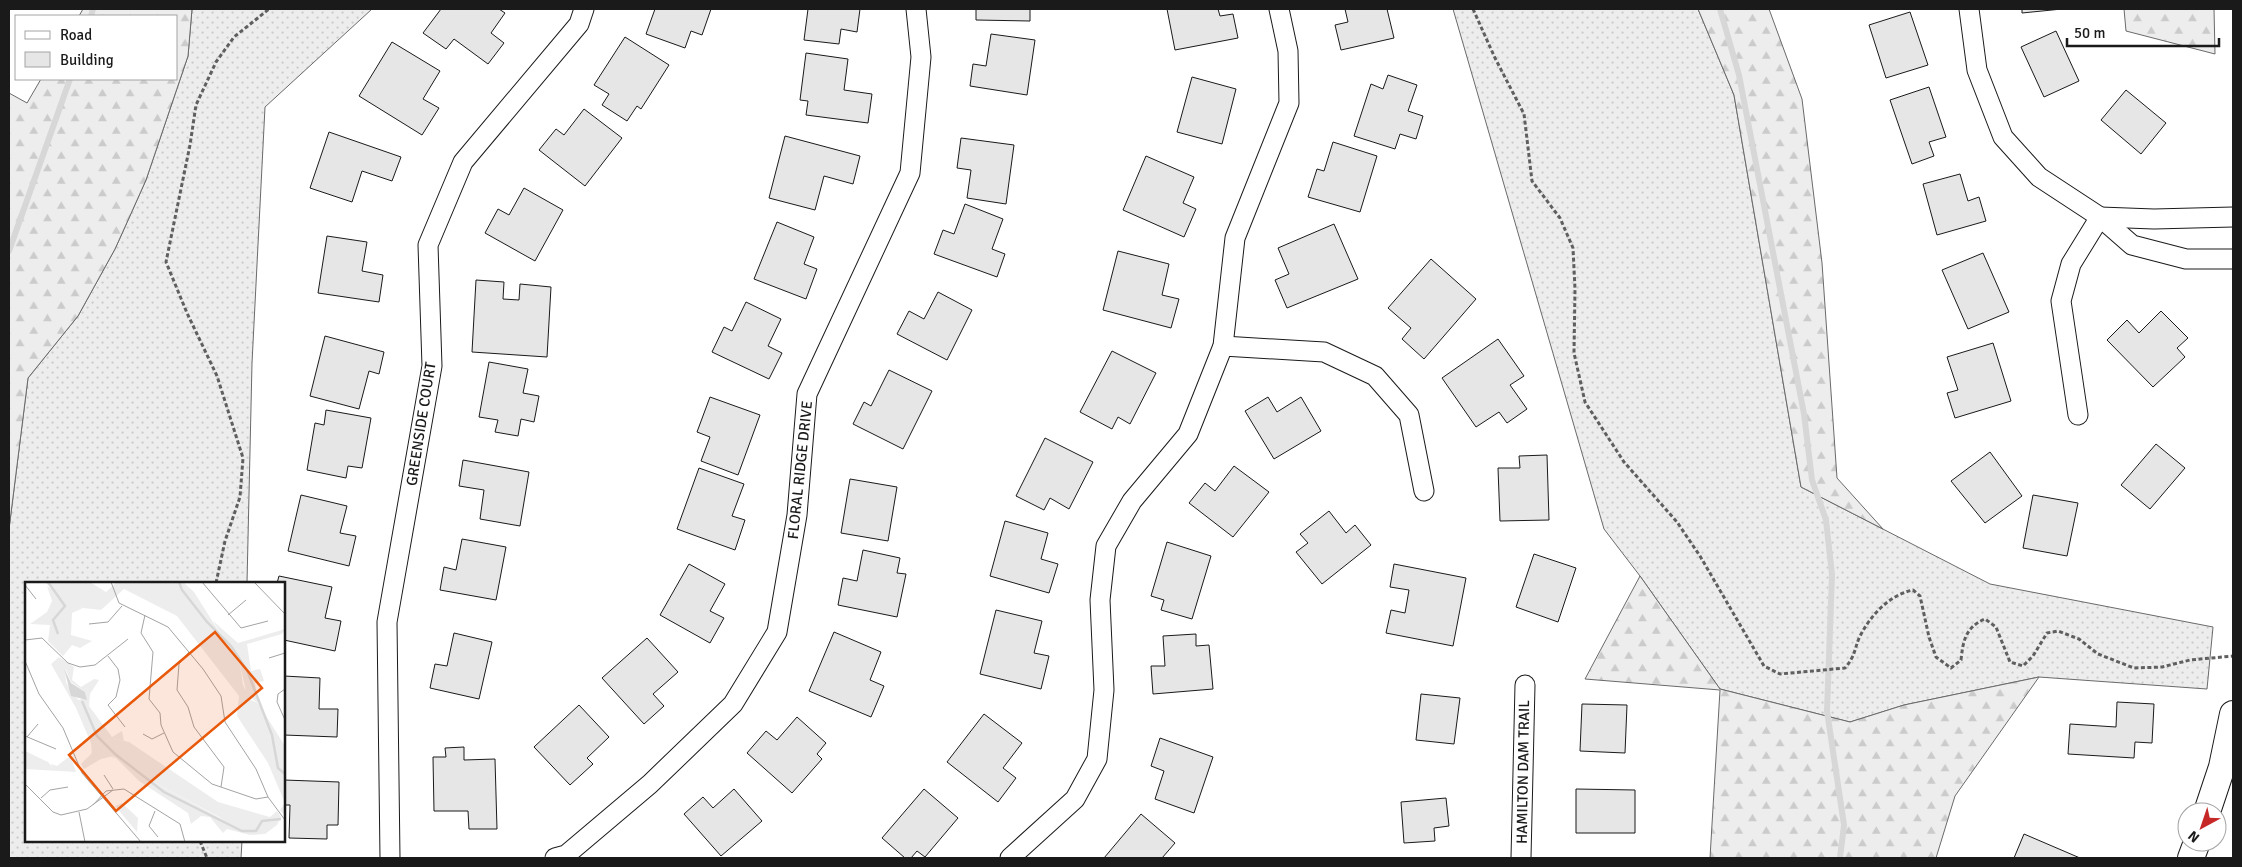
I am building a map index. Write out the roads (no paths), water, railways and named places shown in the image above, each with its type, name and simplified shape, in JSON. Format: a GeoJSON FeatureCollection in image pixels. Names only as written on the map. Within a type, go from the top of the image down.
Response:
{"type":"FeatureCollection","features":[{"type":"Feature","properties":{"kind":"street","name":"GREENSIDE COURT"},"geometry":{"type":"LineString","coordinates":[[390,858],[387,622],[432,366],[428,245],[463,162],[579,24],[584,9]]}},
{"type":"Feature","properties":{"kind":"street","name":"FLORAL RIDGE DRIVE"},"geometry":{"type":"LineString","coordinates":[[555,858],[566,855],[650,784],[732,704],[777,632],[797,515],[807,394],[910,174],[921,57],[916,9]]}},
{"type":"Feature","properties":{"kind":"street"},"geometry":{"type":"LineString","coordinates":[[1010,858],[1075,799],[1097,759],[1104,690],[1100,600],[1106,546],[1132,501],[1188,434],[1223,346],[1234,238],[1289,103],[1288,52],[1279,9]]}},
{"type":"Feature","properties":{"kind":"street"},"geometry":{"type":"LineString","coordinates":[[1969,9],[1977,70],[2004,137],[2039,177],[2100,218],[2132,245],[2186,259],[2233,259]]}},
{"type":"Feature","properties":{"kind":"street"},"geometry":{"type":"LineString","coordinates":[[2100,218],[2233,217]]}},
{"type":"Feature","properties":{"kind":"street"},"geometry":{"type":"LineString","coordinates":[[2078,415],[2061,301],[2070,264],[2100,218]]}},
{"type":"Feature","properties":{"kind":"street"},"geometry":{"type":"LineString","coordinates":[[1223,346],[1324,352],[1375,376],[1409,415],[1424,491]]}},
{"type":"Feature","properties":{"kind":"street","name":"HAMILTON DAM TRAIL"},"geometry":{"type":"LineString","coordinates":[[1521,858],[1524,685]]}},
{"type":"Feature","properties":{"kind":"street"},"geometry":{"type":"LineString","coordinates":[[2210,802],[2222,767],[2233,714]]}},
{"type":"Feature","properties":{"kind":"waterway"},"geometry":{"type":"LineString","coordinates":[[91,15],[93,9]]}},
{"type":"Feature","properties":{"kind":"waterway"},"geometry":{"type":"LineString","coordinates":[[1720,9],[1739,75],[1804,414],[1812,480],[1826,520],[1832,575],[1827,711],[1844,825],[1840,858]]}},
{"type":"Feature","properties":{"kind":"waterway"},"geometry":{"type":"LineString","coordinates":[[9,251],[70,80]]}}]}
